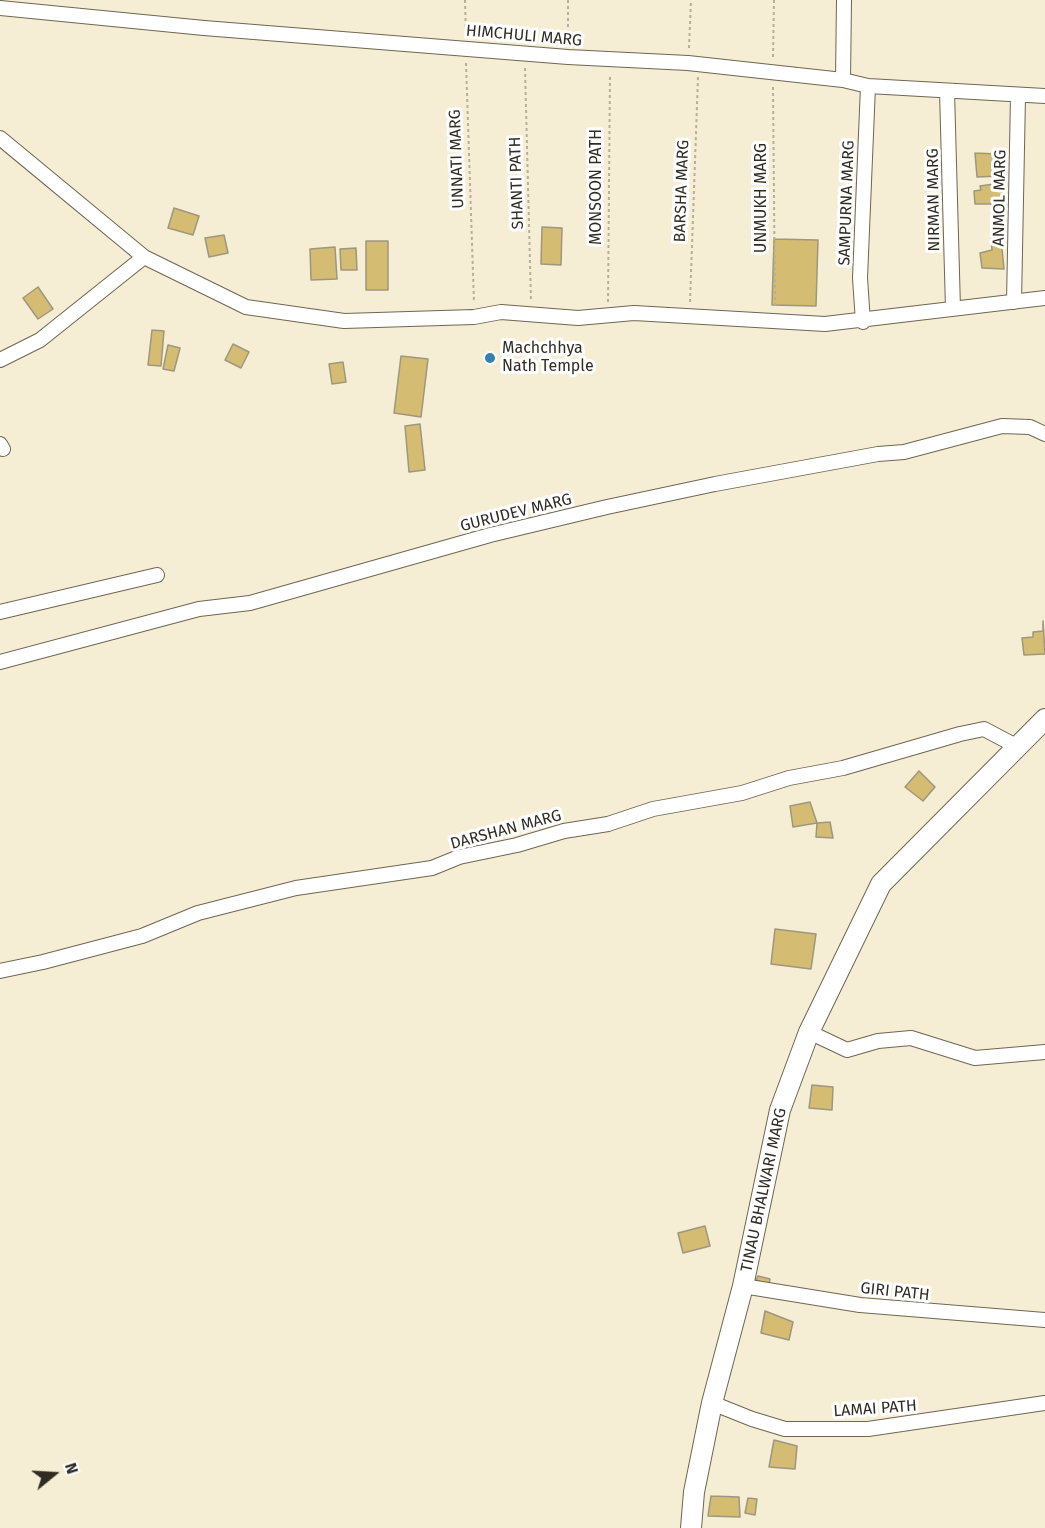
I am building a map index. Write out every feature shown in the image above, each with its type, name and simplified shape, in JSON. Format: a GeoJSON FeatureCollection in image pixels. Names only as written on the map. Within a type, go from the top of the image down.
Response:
{"type":"FeatureCollection","features":[{"type":"Feature","properties":{"kind":"street"},"geometry":{"type":"LineString","coordinates":[[843,80],[844,0]]}},
{"type":"Feature","properties":{"kind":"street","name":"HIMCHULI MARG"},"geometry":{"type":"LineString","coordinates":[[0,8],[204,28],[568,57],[693,64],[843,80],[868,86],[1045,96]]}},
{"type":"Feature","properties":{"kind":"street","name":"SAMPURNA MARG"},"geometry":{"type":"LineString","coordinates":[[863,322],[860,278],[868,86]]}},
{"type":"Feature","properties":{"kind":"street","name":"NIRMAN MARG"},"geometry":{"type":"LineString","coordinates":[[948,91],[953,309]]}},
{"type":"Feature","properties":{"kind":"street","name":"ANMOL MARG"},"geometry":{"type":"LineString","coordinates":[[1014,302],[1018,96]]}},
{"type":"Feature","properties":{"kind":"street"},"geometry":{"type":"LineString","coordinates":[[0,138],[144,257],[246,307],[344,321],[474,316],[501,312],[578,318],[634,313],[825,324],[863,322],[1045,298]]}},
{"type":"Feature","properties":{"kind":"street"},"geometry":{"type":"LineString","coordinates":[[0,360],[40,340],[144,257]]}},
{"type":"Feature","properties":{"kind":"street","name":"GURUDEV MARG"},"geometry":{"type":"LineString","coordinates":[[0,662],[199,609],[250,603],[490,535],[607,507],[714,484],[878,454],[904,452],[1002,426],[1030,427],[1045,434]]}},
{"type":"Feature","properties":{"kind":"street"},"geometry":{"type":"LineString","coordinates":[[0,612],[157,575]]}},
{"type":"Feature","properties":{"kind":"street","name":"TINAU BHALWARI MARG"},"geometry":{"type":"LineString","coordinates":[[691,1528],[694,1492],[712,1403],[743,1286],[780,1110],[809,1032],[881,884],[1045,719]]}},
{"type":"Feature","properties":{"kind":"street","name":"DARSHAN MARG"},"geometry":{"type":"LineString","coordinates":[[0,970],[43,962],[142,936],[198,913],[296,888],[432,868],[459,857],[517,845],[564,831],[608,824],[653,809],[742,793],[789,778],[843,768],[960,734],[984,729],[1018,747]]}},
{"type":"Feature","properties":{"kind":"street"},"geometry":{"type":"LineString","coordinates":[[809,1032],[847,1050],[878,1041],[911,1038],[975,1058],[1045,1052]]}},
{"type":"Feature","properties":{"kind":"street","name":"GIRI PATH"},"geometry":{"type":"LineString","coordinates":[[743,1286],[860,1305],[1045,1320]]}},
{"type":"Feature","properties":{"kind":"street","name":"LAMAI PATH"},"geometry":{"type":"LineString","coordinates":[[712,1403],[785,1429],[856,1429],[1045,1403]]}},
{"type":"Feature","properties":{"kind":"path","name":"UNNATI MARG"},"geometry":{"type":"LineString","coordinates":[[465,0],[474,316]]}},
{"type":"Feature","properties":{"kind":"path"},"geometry":{"type":"LineString","coordinates":[[568,0],[568,57]]}},
{"type":"Feature","properties":{"kind":"path","name":"BARSHA MARG"},"geometry":{"type":"LineString","coordinates":[[689,317],[693,64],[691,0]]}},
{"type":"Feature","properties":{"kind":"path","name":"UNMUKH MARG"},"geometry":{"type":"LineString","coordinates":[[774,0],[775,322]]}},
{"type":"Feature","properties":{"kind":"path","name":"SHANTI PATH"},"geometry":{"type":"LineString","coordinates":[[525,52],[531,314]]}},
{"type":"Feature","properties":{"kind":"path","name":"MONSOON PATH"},"geometry":{"type":"LineString","coordinates":[[608,315],[610,59]]}},
{"type":"Feature","properties":{"kind":"building"},"geometry":{"type":"Polygon","coordinates":[[[975,153],[997,154],[996,165],[1001,166],[1001,176],[977,177],[975,153]]]}},
{"type":"Feature","properties":{"kind":"building"},"geometry":{"type":"Polygon","coordinates":[[[1001,183],[1003,204],[975,204],[974,191],[981,190],[980,186],[1001,183]]]}},
{"type":"Feature","properties":{"kind":"building"},"geometry":{"type":"Polygon","coordinates":[[[174,208],[199,216],[193,235],[168,228],[174,208]]]}},
{"type":"Feature","properties":{"kind":"building"},"geometry":{"type":"Polygon","coordinates":[[[542,227],[562,228],[561,265],[541,264],[542,227]]]}},
{"type":"Feature","properties":{"kind":"building"},"geometry":{"type":"Polygon","coordinates":[[[224,235],[228,253],[209,257],[205,238],[224,235]]]}},
{"type":"Feature","properties":{"kind":"building"},"geometry":{"type":"Polygon","coordinates":[[[774,239],[818,240],[816,306],[772,305],[774,239]]]}},
{"type":"Feature","properties":{"kind":"building"},"geometry":{"type":"Polygon","coordinates":[[[991,239],[1001,239],[1004,269],[982,268],[980,253],[992,250],[991,239]]]}},
{"type":"Feature","properties":{"kind":"building"},"geometry":{"type":"Polygon","coordinates":[[[366,241],[388,241],[388,290],[366,290],[366,241]]]}},
{"type":"Feature","properties":{"kind":"building"},"geometry":{"type":"Polygon","coordinates":[[[335,247],[337,279],[311,280],[310,249],[335,247]]]}},
{"type":"Feature","properties":{"kind":"building"},"geometry":{"type":"Polygon","coordinates":[[[356,248],[357,270],[341,270],[340,249],[356,248]]]}},
{"type":"Feature","properties":{"kind":"building"},"geometry":{"type":"Polygon","coordinates":[[[38,287],[53,309],[38,319],[23,298],[38,287]]]}},
{"type":"Feature","properties":{"kind":"building"},"geometry":{"type":"Polygon","coordinates":[[[152,330],[164,331],[161,366],[148,365],[152,330]]]}},
{"type":"Feature","properties":{"kind":"building"},"geometry":{"type":"Polygon","coordinates":[[[233,344],[249,352],[241,368],[225,360],[233,344]]]}},
{"type":"Feature","properties":{"kind":"building"},"geometry":{"type":"Polygon","coordinates":[[[168,345],[180,348],[174,371],[163,369],[168,345]]]}},
{"type":"Feature","properties":{"kind":"building"},"geometry":{"type":"Polygon","coordinates":[[[401,356],[428,359],[421,417],[394,413],[401,356]]]}},
{"type":"Feature","properties":{"kind":"building"},"geometry":{"type":"Polygon","coordinates":[[[343,362],[346,382],[332,384],[329,364],[343,362]]]}},
{"type":"Feature","properties":{"kind":"building"},"geometry":{"type":"Polygon","coordinates":[[[420,424],[425,470],[409,472],[405,426],[420,424]]]}},
{"type":"Feature","properties":{"kind":"building"},"geometry":{"type":"Polygon","coordinates":[[[1043,621],[1045,654],[1024,655],[1022,638],[1033,637],[1033,632],[1043,631],[1043,621]]]}},
{"type":"Feature","properties":{"kind":"building"},"geometry":{"type":"Polygon","coordinates":[[[919,771],[935,787],[923,801],[905,787],[919,771]]]}},
{"type":"Feature","properties":{"kind":"building"},"geometry":{"type":"Polygon","coordinates":[[[810,802],[817,823],[793,827],[790,806],[810,802]]]}},
{"type":"Feature","properties":{"kind":"building"},"geometry":{"type":"Polygon","coordinates":[[[830,822],[833,838],[816,837],[817,823],[830,822]]]}},
{"type":"Feature","properties":{"kind":"building"},"geometry":{"type":"Polygon","coordinates":[[[775,929],[816,934],[811,969],[771,964],[775,929]]]}},
{"type":"Feature","properties":{"kind":"building"},"geometry":{"type":"Polygon","coordinates":[[[812,1085],[833,1087],[832,1110],[809,1108],[812,1085]]]}},
{"type":"Feature","properties":{"kind":"building"},"geometry":{"type":"Polygon","coordinates":[[[705,1226],[710,1246],[683,1253],[678,1233],[705,1226]]]}},
{"type":"Feature","properties":{"kind":"building"},"geometry":{"type":"Polygon","coordinates":[[[758,1276],[770,1279],[769,1285],[756,1280],[758,1276]]]}},
{"type":"Feature","properties":{"kind":"building"},"geometry":{"type":"Polygon","coordinates":[[[765,1311],[793,1322],[789,1340],[761,1333],[765,1311]]]}},
{"type":"Feature","properties":{"kind":"building"},"geometry":{"type":"Polygon","coordinates":[[[774,1440],[797,1446],[795,1469],[769,1467],[774,1440]]]}},
{"type":"Feature","properties":{"kind":"building"},"geometry":{"type":"Polygon","coordinates":[[[711,1496],[739,1497],[740,1517],[708,1516],[711,1496]]]}},
{"type":"Feature","properties":{"kind":"building"},"geometry":{"type":"Polygon","coordinates":[[[748,1498],[757,1499],[755,1515],[745,1513],[748,1498]]]}},
{"type":"Feature","properties":{"kind":"place","name":"Machchhya Nath Temple"},"geometry":{"type":"Point","coordinates":[490,358]}}]}
